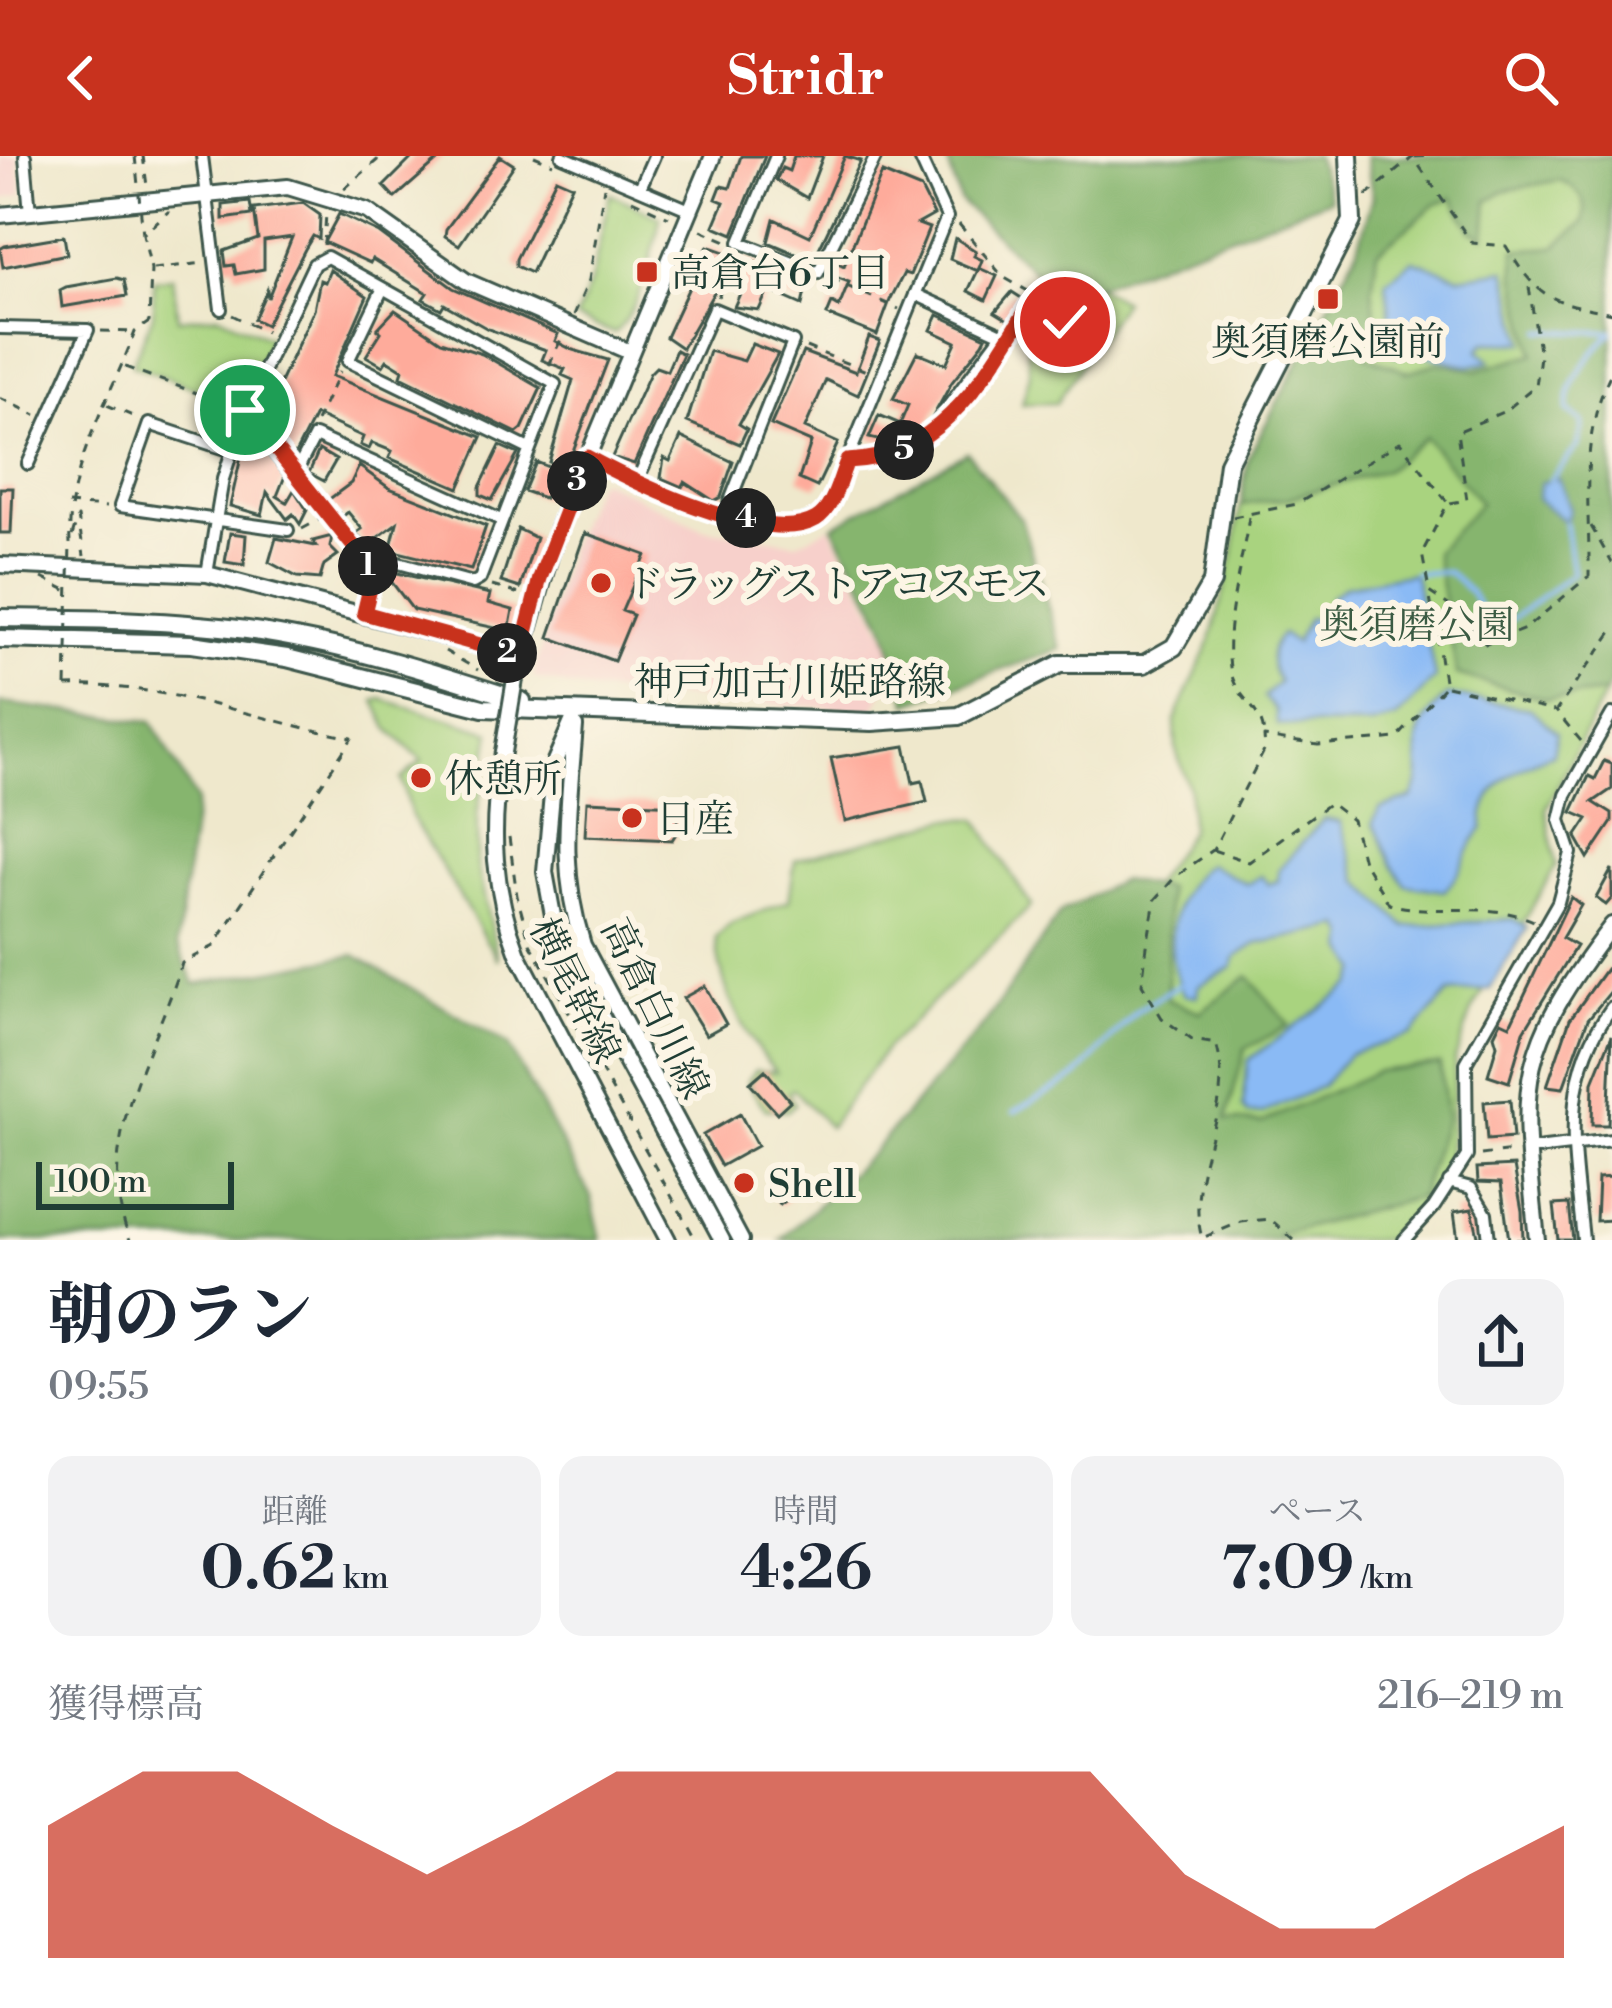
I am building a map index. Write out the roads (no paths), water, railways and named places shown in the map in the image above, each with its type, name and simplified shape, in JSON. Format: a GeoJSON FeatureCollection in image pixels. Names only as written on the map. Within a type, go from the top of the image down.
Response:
{"type":"FeatureCollection","features":[{"type":"Feature","properties":{"kind":"main road","name":"神戸加古川姫路線"},"geometry":{"type":"LineString","coordinates":[[0,639],[192,644],[287,658],[483,707],[575,715],[922,720],[979,708],[1060,664],[1144,664],[1174,646],[1212,582],[1228,463],[1340,247],[1354,202],[1348,156]]}},
{"type":"Feature","properties":{"kind":"main road","name":"神戸加古川姫路線"},"geometry":{"type":"LineString","coordinates":[[0,618],[177,622],[250,631],[399,663],[575,715]]}},
{"type":"Feature","properties":{"kind":"street"},"geometry":{"type":"LineString","coordinates":[[25,156],[30,213]]}},
{"type":"Feature","properties":{"kind":"street"},"geometry":{"type":"LineString","coordinates":[[202,156],[221,309]]}},
{"type":"Feature","properties":{"kind":"street"},"geometry":{"type":"LineString","coordinates":[[640,188],[654,156]]}},
{"type":"Feature","properties":{"kind":"street","name":"横尾幹線"},"geometry":{"type":"LineString","coordinates":[[668,1240],[527,973],[504,917],[494,871],[501,764],[515,679],[540,578],[713,156]]}},
{"type":"Feature","properties":{"kind":"street"},"geometry":{"type":"LineString","coordinates":[[776,156],[740,242],[818,273],[876,156]]}},
{"type":"Feature","properties":{"kind":"street"},"geometry":{"type":"LineString","coordinates":[[587,457],[636,483],[724,516],[790,528],[816,519],[828,507],[947,217],[919,156]]}},
{"type":"Feature","properties":{"kind":"street"},"geometry":{"type":"LineString","coordinates":[[572,158],[690,210]]}},
{"type":"Feature","properties":{"kind":"street"},"geometry":{"type":"LineString","coordinates":[[0,215],[288,187],[335,197],[392,226],[466,281],[630,352]]}},
{"type":"Feature","properties":{"kind":"street"},"geometry":{"type":"LineString","coordinates":[[207,574],[214,520],[245,410],[314,264],[322,257],[471,341],[545,374],[555,384],[476,581],[391,561],[374,572],[364,613]]}},
{"type":"Feature","properties":{"kind":"street"},"geometry":{"type":"LineString","coordinates":[[382,290],[348,361],[529,449]]}},
{"type":"Feature","properties":{"kind":"street"},"geometry":{"type":"LineString","coordinates":[[915,294],[1002,334],[946,415]]}},
{"type":"Feature","properties":{"kind":"street"},"geometry":{"type":"LineString","coordinates":[[636,483],[713,309],[793,342],[724,516]]}},
{"type":"Feature","properties":{"kind":"street"},"geometry":{"type":"LineString","coordinates":[[0,328],[88,331],[28,464]]}},
{"type":"Feature","properties":{"kind":"street"},"geometry":{"type":"LineString","coordinates":[[231,451],[149,424],[120,506],[288,530]]}},
{"type":"Feature","properties":{"kind":"street"},"geometry":{"type":"LineString","coordinates":[[374,572],[295,474],[315,436],[501,520]]}},
{"type":"Feature","properties":{"kind":"street"},"geometry":{"type":"LineString","coordinates":[[0,566],[207,574],[520,656]]}},
{"type":"Feature","properties":{"kind":"street"},"geometry":{"type":"LineString","coordinates":[[1404,1240],[1467,1156],[1466,1063],[1558,902],[1571,853],[1560,820],[1566,795],[1612,714]]}},
{"type":"Feature","properties":{"kind":"street","name":"高倉白川線"},"geometry":{"type":"LineString","coordinates":[[575,715],[555,761],[545,872],[556,932],[722,1240]]}},
{"type":"Feature","properties":{"kind":"street","name":"高倉白川線"},"geometry":{"type":"LineString","coordinates":[[575,715],[564,845],[572,910],[584,945],[741,1240]]}},
{"type":"Feature","properties":{"kind":"street"},"geometry":{"type":"LineString","coordinates":[[1537,1240],[1524,1150],[1528,1076],[1552,1008],[1612,925]]}},
{"type":"Feature","properties":{"kind":"street"},"geometry":{"type":"LineString","coordinates":[[1583,1240],[1574,1144],[1575,1081],[1583,1051],[1612,1006]]}},
{"type":"Feature","properties":{"kind":"street"},"geometry":{"type":"LineString","coordinates":[[1524,1150],[1612,1140]]}},
{"type":"Feature","properties":{"kind":"street"},"geometry":{"type":"LineString","coordinates":[[1449,1182],[1471,1188],[1486,1213],[1489,1240]]}},
{"type":"Feature","properties":{"kind":"water"},"geometry":{"type":"Polygon","coordinates":[[[1413,260],[1460,277],[1506,270],[1525,343],[1485,342],[1479,350],[1491,361],[1467,365],[1422,355],[1397,356],[1384,347],[1390,317],[1386,281],[1413,260]]]}},
{"type":"Feature","properties":{"kind":"water"},"geometry":{"type":"Polygon","coordinates":[[[1558,478],[1570,509],[1565,522],[1537,499],[1540,483],[1558,478]]]}},
{"type":"Feature","properties":{"kind":"water"},"geometry":{"type":"Polygon","coordinates":[[[1414,573],[1435,678],[1397,718],[1371,725],[1277,725],[1276,711],[1264,697],[1279,682],[1271,657],[1282,634],[1295,643],[1308,618],[1318,619],[1330,611],[1330,597],[1345,586],[1414,573]]]}},
{"type":"Feature","properties":{"kind":"water"},"geometry":{"type":"Polygon","coordinates":[[[1448,695],[1530,709],[1557,733],[1553,754],[1515,772],[1495,789],[1483,828],[1444,891],[1406,885],[1373,823],[1379,809],[1412,798],[1419,772],[1418,738],[1432,711],[1448,695]]]}},
{"type":"Feature","properties":{"kind":"water"},"geometry":{"type":"Polygon","coordinates":[[[1324,819],[1340,822],[1359,881],[1406,927],[1513,919],[1527,928],[1490,989],[1449,993],[1411,1035],[1349,1054],[1322,1086],[1261,1114],[1248,1114],[1243,1107],[1248,1060],[1352,985],[1359,970],[1345,949],[1348,936],[1342,926],[1256,944],[1236,957],[1232,967],[1198,986],[1197,996],[1185,995],[1171,943],[1177,907],[1208,864],[1247,884],[1261,876],[1268,884],[1278,881],[1279,869],[1324,819]]]}},
{"type":"Feature","properties":{"kind":"waterway"},"geometry":{"type":"LineString","coordinates":[[1542,331],[1612,332]]}},
{"type":"Feature","properties":{"kind":"waterway"},"geometry":{"type":"LineString","coordinates":[[1550,480],[1578,446],[1583,423],[1567,410],[1572,388],[1589,358],[1612,332]]}},
{"type":"Feature","properties":{"kind":"waterway"},"geometry":{"type":"LineString","coordinates":[[1414,573],[1448,572],[1470,592],[1487,620],[1504,625],[1573,573],[1565,522]]}},
{"type":"Feature","properties":{"kind":"waterway"},"geometry":{"type":"LineString","coordinates":[[1014,1112],[1077,1076],[1137,1011],[1179,985]]}},
{"type":"Feature","properties":{"kind":"place","name":"高倉台6丁目"},"geometry":{"type":"Point","coordinates":[647,272]}},
{"type":"Feature","properties":{"kind":"place","name":"奥須磨公園前"},"geometry":{"type":"Point","coordinates":[1328,299]}},
{"type":"Feature","properties":{"kind":"place","name":"ドラッグストアコスモス"},"geometry":{"type":"Point","coordinates":[601,583]}},
{"type":"Feature","properties":{"kind":"place","name":"休憩所"},"geometry":{"type":"Point","coordinates":[421,778]}},
{"type":"Feature","properties":{"kind":"place","name":"日産"},"geometry":{"type":"Point","coordinates":[632,818]}},
{"type":"Feature","properties":{"kind":"place","name":"Shell"},"geometry":{"type":"Point","coordinates":[744,1183]}},
{"type":"Feature","properties":{"kind":"park label","name":"奥須磨公園"},"geometry":{"type":"Point","coordinates":[1417,624]}}]}
